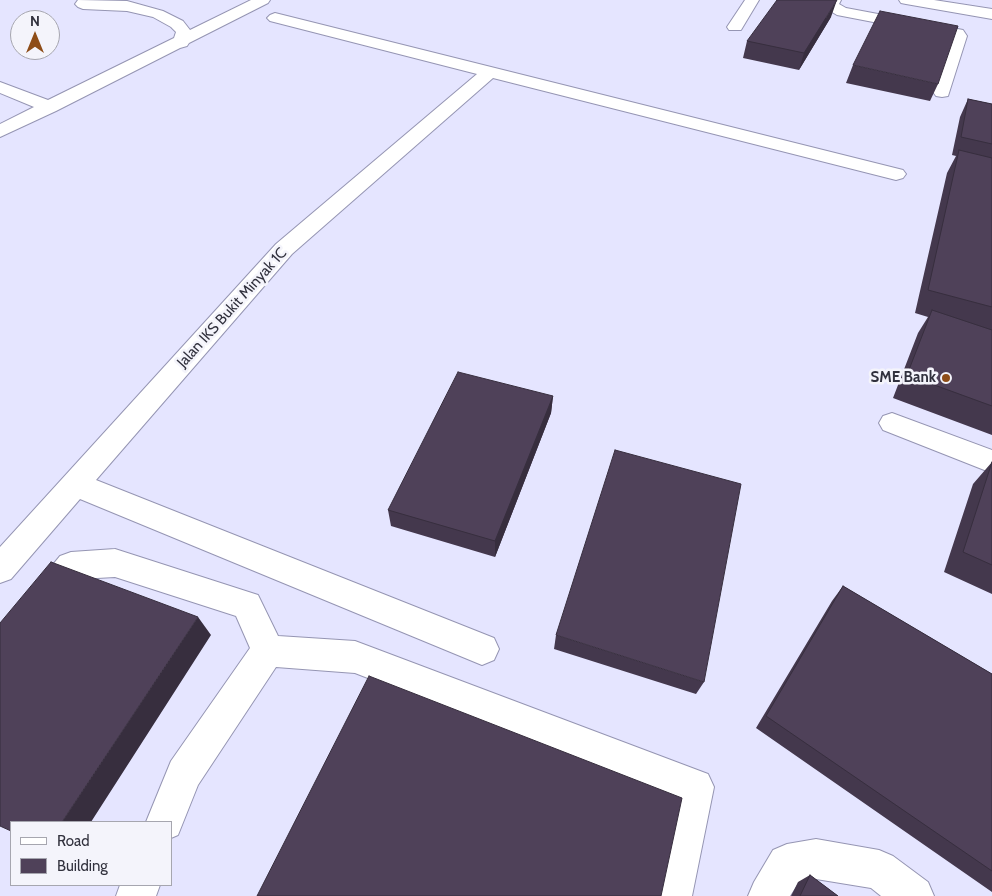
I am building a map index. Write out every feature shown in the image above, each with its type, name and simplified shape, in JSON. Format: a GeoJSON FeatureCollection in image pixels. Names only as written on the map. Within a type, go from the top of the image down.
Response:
{"type":"FeatureCollection","features":[{"type":"Feature","properties":{"kind":"street"},"geometry":{"type":"LineString","coordinates":[[85,0],[83,4],[126,3],[158,14],[176,24],[184,32],[181,43]]}},
{"type":"Feature","properties":{"kind":"street"},"geometry":{"type":"LineString","coordinates":[[0,131],[181,43],[263,0]]}},
{"type":"Feature","properties":{"kind":"street"},"geometry":{"type":"LineString","coordinates":[[735,27],[752,0]]}},
{"type":"Feature","properties":{"kind":"street"},"geometry":{"type":"LineString","coordinates":[[834,0],[830,6],[842,12],[957,33],[959,36],[942,92]]}},
{"type":"Feature","properties":{"kind":"street"},"geometry":{"type":"LineString","coordinates":[[906,0],[942,3],[992,14]]}},
{"type":"Feature","properties":{"kind":"street"},"geometry":{"type":"LineString","coordinates":[[274,18],[896,174]]}},
{"type":"Feature","properties":{"kind":"street","name":"Jalan IKS Bukit Minyak 1C"},"geometry":{"type":"LineString","coordinates":[[0,569],[284,249],[489,72]]}},
{"type":"Feature","properties":{"kind":"street"},"geometry":{"type":"LineString","coordinates":[[0,87],[50,107]]}},
{"type":"Feature","properties":{"kind":"street"},"geometry":{"type":"LineString","coordinates":[[892,423],[992,462]]}},
{"type":"Feature","properties":{"kind":"street"},"geometry":{"type":"LineString","coordinates":[[75,484],[482,648]]}},
{"type":"Feature","properties":{"kind":"street"},"geometry":{"type":"LineString","coordinates":[[0,654],[71,566],[115,563],[247,605],[268,651]]}},
{"type":"Feature","properties":{"kind":"street"},"geometry":{"type":"LineString","coordinates":[[165,821],[184,774],[268,651]]}},
{"type":"Feature","properties":{"kind":"street"},"geometry":{"type":"LineString","coordinates":[[268,651],[355,657],[695,788],[672,896]]}},
{"type":"Feature","properties":{"kind":"street"},"geometry":{"type":"LineString","coordinates":[[768,896],[787,864],[816,859],[879,870],[914,896]]}},
{"type":"Feature","properties":{"kind":"building"},"geometry":{"type":"Polygon","coordinates":[[[777,0],[837,0],[804,53],[747,41],[777,0]]]}},
{"type":"Feature","properties":{"kind":"building"},"geometry":{"type":"Polygon","coordinates":[[[880,11],[958,26],[938,84],[853,65],[880,11]]]}},
{"type":"Feature","properties":{"kind":"building"},"geometry":{"type":"Polygon","coordinates":[[[968,99],[992,104],[992,144],[961,137],[968,99]]]}},
{"type":"Feature","properties":{"kind":"building"},"geometry":{"type":"Polygon","coordinates":[[[959,150],[992,158],[992,307],[928,290],[959,150]]]}},
{"type":"Feature","properties":{"kind":"building"},"geometry":{"type":"Polygon","coordinates":[[[932,310],[992,330],[992,406],[907,375],[932,310]]]}},
{"type":"Feature","properties":{"kind":"building"},"geometry":{"type":"Polygon","coordinates":[[[458,372],[553,396],[495,541],[388,510],[458,372]]]}},
{"type":"Feature","properties":{"kind":"building"},"geometry":{"type":"Polygon","coordinates":[[[615,450],[741,484],[704,682],[556,635],[615,450]]]}},
{"type":"Feature","properties":{"kind":"building"},"geometry":{"type":"Polygon","coordinates":[[[992,462],[992,565],[963,552],[992,462]]]}},
{"type":"Feature","properties":{"kind":"building"},"geometry":{"type":"Polygon","coordinates":[[[51,562],[198,617],[63,821],[10,821],[10,831],[0,826],[0,623],[51,562]]]}},
{"type":"Feature","properties":{"kind":"building"},"geometry":{"type":"Polygon","coordinates":[[[843,586],[992,674],[992,871],[766,716],[843,586]]]}},
{"type":"Feature","properties":{"kind":"building"},"geometry":{"type":"Polygon","coordinates":[[[369,676],[682,798],[661,896],[257,896],[369,676]]]}},
{"type":"Feature","properties":{"kind":"building"},"geometry":{"type":"Polygon","coordinates":[[[810,875],[838,896],[800,896],[810,875]]]}},
{"type":"Feature","properties":{"kind":"place","name":"SME Bank"},"geometry":{"type":"Point","coordinates":[946,378]}}]}
